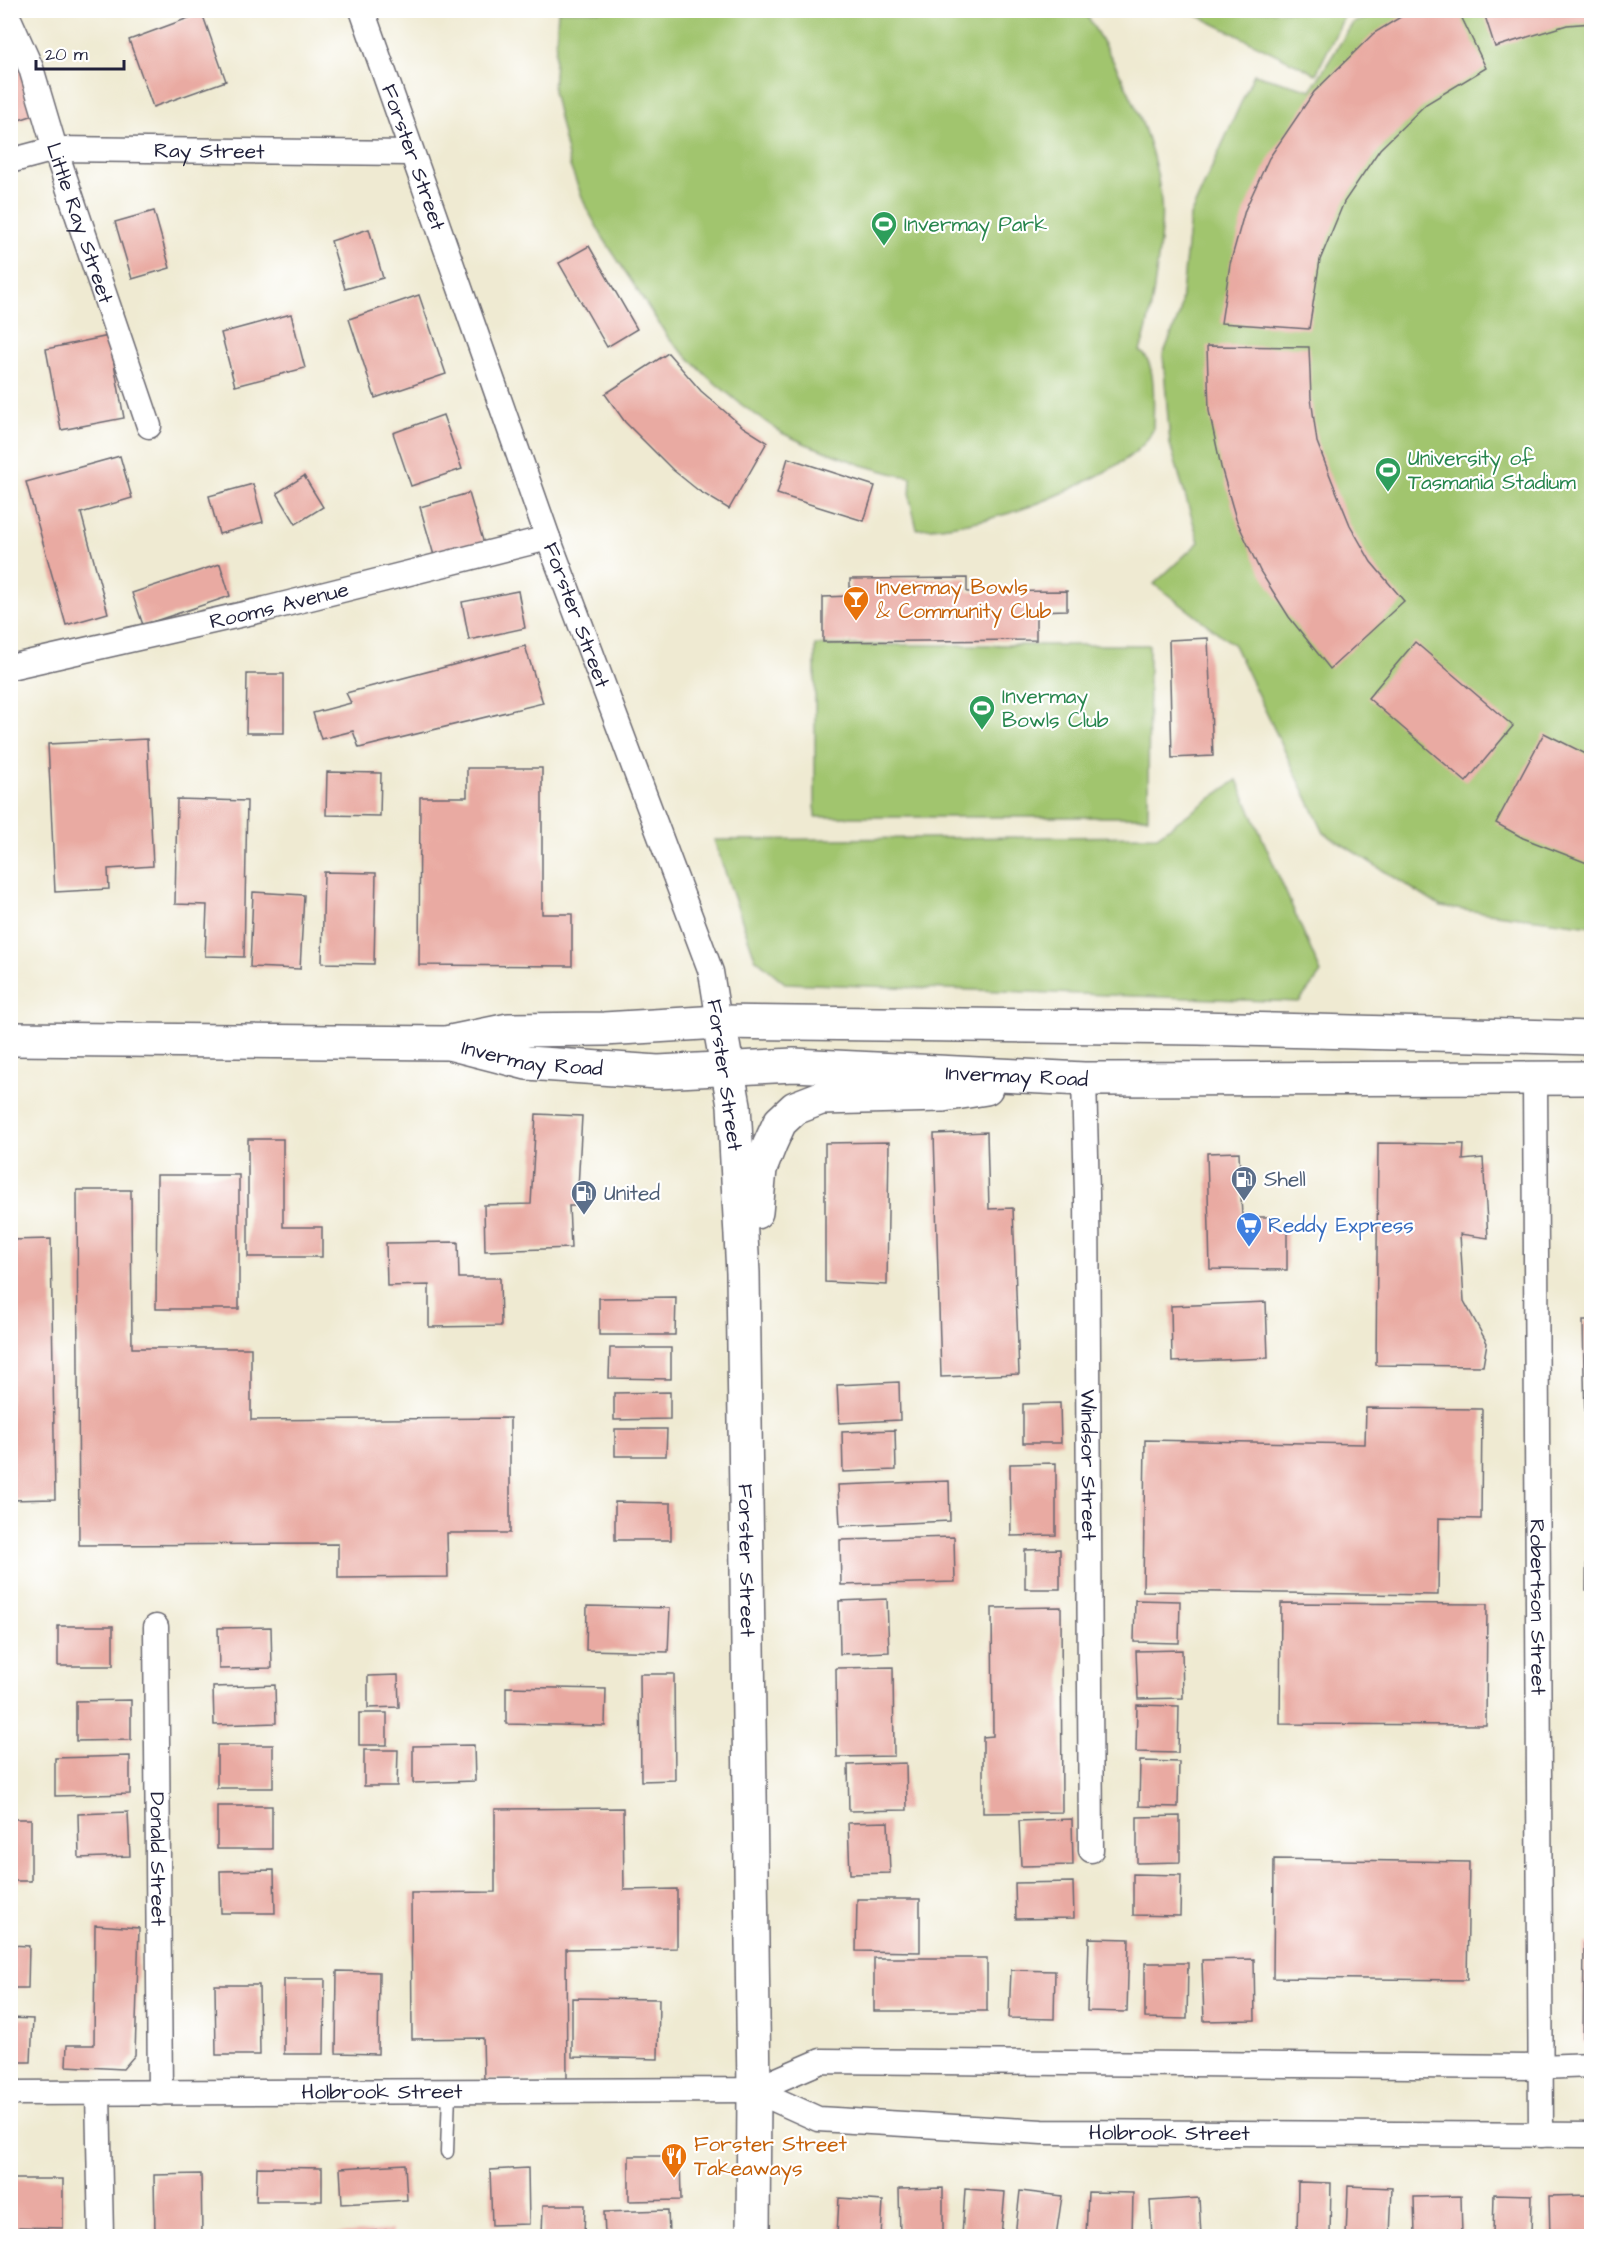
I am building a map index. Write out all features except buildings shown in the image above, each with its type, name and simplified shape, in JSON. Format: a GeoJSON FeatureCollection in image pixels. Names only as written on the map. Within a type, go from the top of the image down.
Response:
{"type":"FeatureCollection","features":[{"type":"Feature","properties":{"kind":"main road","name":"Invermay Road"},"geometry":{"type":"LineString","coordinates":[[10,1039],[446,1043],[509,1030],[638,1028],[719,1022],[1258,1029],[1592,1038]]}},
{"type":"Feature","properties":{"kind":"main road","name":"Forster Street"},"geometry":{"type":"LineString","coordinates":[[719,1022],[734,1105],[743,1273],[754,2090],[753,2236]]}},
{"type":"Feature","properties":{"kind":"main road","name":"Invermay Road"},"geometry":{"type":"LineString","coordinates":[[446,1043],[527,1063],[658,1072],[794,1065],[1084,1079],[1592,1078]]}},
{"type":"Feature","properties":{"kind":"main road"},"geometry":{"type":"LineString","coordinates":[[744,1326],[760,1169],[780,1122],[795,1108],[821,1098],[943,1095],[1050,1077]]}},
{"type":"Feature","properties":{"kind":"street","name":"Forster Street"},"geometry":{"type":"LineString","coordinates":[[362,10],[548,538],[711,972],[719,1022]]}},
{"type":"Feature","properties":{"kind":"street","name":"Little Ray Street"},"geometry":{"type":"LineString","coordinates":[[10,21],[31,68],[55,149],[149,426]]}},
{"type":"Feature","properties":{"kind":"street","name":"Ray Street"},"geometry":{"type":"LineString","coordinates":[[10,161],[55,149],[411,153]]}},
{"type":"Feature","properties":{"kind":"street","name":"Rooms Avenue"},"geometry":{"type":"LineString","coordinates":[[10,667],[266,609],[548,538]]}},
{"type":"Feature","properties":{"kind":"street","name":"Robertson Street"},"geometry":{"type":"LineString","coordinates":[[1535,1078],[1541,2135]]}},
{"type":"Feature","properties":{"kind":"street","name":"Windsor Street"},"geometry":{"type":"LineString","coordinates":[[1084,1079],[1087,1206],[1091,1850]]}},
{"type":"Feature","properties":{"kind":"street","name":"Donald Street"},"geometry":{"type":"LineString","coordinates":[[156,1627],[160,2093]]}},
{"type":"Feature","properties":{"kind":"street","name":"Holbrook Street"},"geometry":{"type":"LineString","coordinates":[[10,2093],[754,2090],[821,2061],[1540,2067],[1592,2065]]}},
{"type":"Feature","properties":{"kind":"street","name":"Holbrook Street"},"geometry":{"type":"LineString","coordinates":[[754,2090],[818,2119],[1042,2132],[1592,2135]]}},
{"type":"Feature","properties":{"kind":"street"},"geometry":{"type":"LineString","coordinates":[[98,2093],[101,2236]]}},
{"type":"Feature","properties":{"kind":"lane"},"geometry":{"type":"LineString","coordinates":[[447,2152],[449,2092]]}},
{"type":"Feature","properties":{"kind":"green space","name":"Invermay Park"},"geometry":{"type":"Polygon","coordinates":[[[558,11],[1084,11],[1122,78],[1143,126],[1157,176],[1161,201],[1156,274],[1150,313],[1140,351],[1150,365],[1154,399],[1153,430],[1143,445],[1113,467],[1031,506],[966,524],[917,529],[910,499],[911,477],[862,465],[806,444],[782,433],[742,405],[709,378],[669,339],[602,236],[586,207],[570,166],[553,91],[558,11]]]}},
{"type":"Feature","properties":{"kind":"green space"},"geometry":{"type":"Polygon","coordinates":[[[1188,11],[1335,11],[1345,15],[1316,74],[1188,11]]]}},
{"type":"Feature","properties":{"kind":"green space","name":"University of Tasmania Stadium"},"geometry":{"type":"Polygon","coordinates":[[[1371,11],[1591,11],[1591,926],[1441,907],[1324,833],[1234,645],[1154,584],[1199,542],[1170,444],[1163,355],[1180,313],[1190,216],[1254,74],[1311,90],[1353,23],[1368,18],[1371,11]]]}},
{"type":"Feature","properties":{"kind":"green space","name":"Invermay Bowls Club"},"geometry":{"type":"Polygon","coordinates":[[[815,645],[1149,645],[1148,817],[815,817],[815,645]]]}},
{"type":"Feature","properties":{"kind":"green space"},"geometry":{"type":"Polygon","coordinates":[[[1237,780],[1321,973],[1299,1002],[785,983],[755,958],[714,840],[1157,836],[1237,780]]]}},
{"type":"Feature","properties":{"kind":"place","name":"Invermay Park"},"geometry":{"type":"Point","coordinates":[884,247]}},
{"type":"Feature","properties":{"kind":"place","name":"University of Tasmania Stadium"},"geometry":{"type":"Point","coordinates":[1388,493]}},
{"type":"Feature","properties":{"kind":"place","name":"Invermay Bowls & Community Club"},"geometry":{"type":"Point","coordinates":[856,622]}},
{"type":"Feature","properties":{"kind":"place","name":"Invermay Bowls Club"},"geometry":{"type":"Point","coordinates":[982,731]}},
{"type":"Feature","properties":{"kind":"place","name":"Shell"},"geometry":{"type":"Point","coordinates":[1244,1202]}},
{"type":"Feature","properties":{"kind":"place","name":"United"},"geometry":{"type":"Point","coordinates":[584,1216]}},
{"type":"Feature","properties":{"kind":"place","name":"Reddy Express"},"geometry":{"type":"Point","coordinates":[1249,1248]}},
{"type":"Feature","properties":{"kind":"place","name":"Forster Street Takeaways"},"geometry":{"type":"Point","coordinates":[674,2179]}}]}
